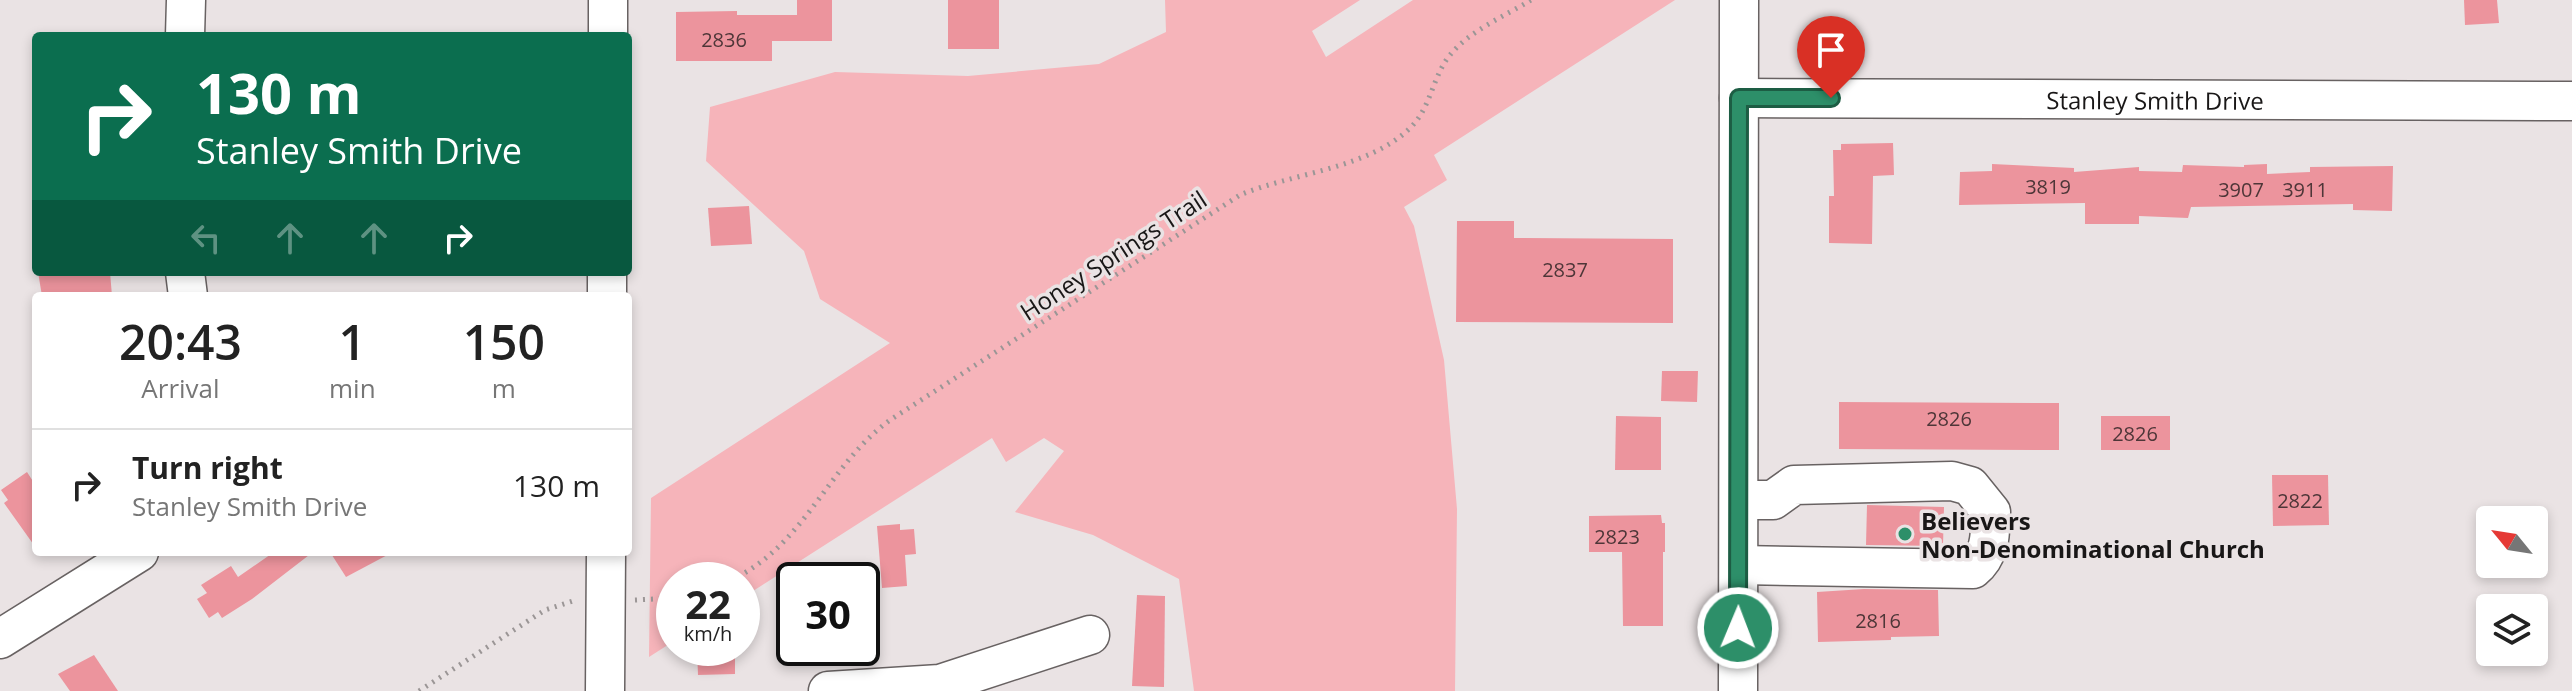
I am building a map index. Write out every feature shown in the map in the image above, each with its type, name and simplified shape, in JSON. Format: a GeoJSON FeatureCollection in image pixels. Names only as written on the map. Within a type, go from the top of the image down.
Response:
{"type":"FeatureCollection","features":[{"type":"Feature","properties":{"kind":"street"},"geometry":{"type":"LineString","coordinates":[[185,32],[186,0]]}},
{"type":"Feature","properties":{"kind":"street"},"geometry":{"type":"LineString","coordinates":[[608,0],[608,32]]}},
{"type":"Feature","properties":{"kind":"street"},"geometry":{"type":"LineString","coordinates":[[1738,691],[1739,0]]}},
{"type":"Feature","properties":{"kind":"street","name":"Stanley Smith Drive"},"geometry":{"type":"LineString","coordinates":[[1739,98],[2572,101]]}},
{"type":"Feature","properties":{"kind":"street"},"geometry":{"type":"LineString","coordinates":[[1739,500],[1773,500],[1794,485],[1952,481],[1970,486],[1991,512],[1989,544],[1983,561],[1973,569],[1739,565]]}},
{"type":"Feature","properties":{"kind":"street"},"geometry":{"type":"LineString","coordinates":[[0,639],[133,556]]}},
{"type":"Feature","properties":{"kind":"street"},"geometry":{"type":"LineString","coordinates":[[605,691],[606,556]]}},
{"type":"Feature","properties":{"kind":"street"},"geometry":{"type":"LineString","coordinates":[[828,691],[940,684],[1090,635]]}},
{"type":"Feature","properties":{"kind":"path","name":"Honey Springs Trail"},"geometry":{"type":"LineString","coordinates":[[758,562],[781,547],[870,434],[1240,195],[1263,185],[1356,159],[1386,146],[1410,129],[1425,108],[1451,53],[1472,36],[1531,0]]}},
{"type":"Feature","properties":{"kind":"path"},"geometry":{"type":"LineString","coordinates":[[637,600],[656,599]]}},
{"type":"Feature","properties":{"kind":"path"},"geometry":{"type":"LineString","coordinates":[[419,691],[545,610],[569,601]]}},
{"type":"Feature","properties":{"kind":"shaded area"},"geometry":{"type":"Polygon","coordinates":[[[1165,0],[1360,0],[1312,31],[1326,57],[1413,0],[1675,0],[1434,155],[1447,180],[1404,207],[1414,226],[1444,360],[1457,509],[1455,691],[1194,691],[1179,579],[1093,535],[1015,512],[1064,451],[1044,438],[1006,462],[992,438],[798,562],[776,562],[776,576],[760,586],[760,562],[656,562],[656,653],[649,657],[651,498],[890,343],[820,299],[804,251],[706,161],[710,107],[835,72],[968,76],[1099,64],[1166,32],[1165,0]]]}},
{"type":"Feature","properties":{"kind":"building"},"geometry":{"type":"Polygon","coordinates":[[[797,0],[832,0],[832,41],[772,41],[772,61],[676,61],[676,12],[737,11],[737,15],[797,15],[797,0]]]}},
{"type":"Feature","properties":{"kind":"building"},"geometry":{"type":"Polygon","coordinates":[[[948,0],[999,0],[999,49],[948,49],[948,0]]]}},
{"type":"Feature","properties":{"kind":"building"},"geometry":{"type":"Polygon","coordinates":[[[2464,0],[2497,0],[2499,23],[2465,25],[2464,0]]]}},
{"type":"Feature","properties":{"kind":"building"},"geometry":{"type":"Polygon","coordinates":[[[1893,143],[1894,175],[1873,176],[1872,244],[1829,243],[1829,196],[1834,196],[1833,150],[1841,150],[1841,144],[1893,143]]]}},
{"type":"Feature","properties":{"kind":"building"},"geometry":{"type":"Polygon","coordinates":[[[1992,164],[2074,168],[2074,172],[2139,167],[2139,171],[2182,172],[2183,165],[2244,167],[2267,164],[2267,174],[2310,172],[2310,167],[2393,166],[2392,211],[2353,210],[2353,204],[2191,207],[2188,218],[2139,216],[2139,224],[2085,224],[2085,203],[1959,205],[1960,172],[1992,171],[1992,164]]]}},
{"type":"Feature","properties":{"kind":"building"},"geometry":{"type":"Polygon","coordinates":[[[749,206],[752,244],[711,246],[708,208],[749,206]]]}},
{"type":"Feature","properties":{"kind":"building"},"geometry":{"type":"Polygon","coordinates":[[[1457,221],[1514,221],[1514,238],[1673,239],[1673,323],[1456,322],[1457,221]]]}},
{"type":"Feature","properties":{"kind":"building"},"geometry":{"type":"Polygon","coordinates":[[[39,276],[110,276],[112,292],[41,292],[39,276]]]}},
{"type":"Feature","properties":{"kind":"building"},"geometry":{"type":"Polygon","coordinates":[[[1662,371],[1698,371],[1697,402],[1661,401],[1662,371]]]}},
{"type":"Feature","properties":{"kind":"building"},"geometry":{"type":"Polygon","coordinates":[[[1839,402],[2059,403],[2059,450],[1839,449],[1839,402]]]}},
{"type":"Feature","properties":{"kind":"building"},"geometry":{"type":"Polygon","coordinates":[[[1616,416],[1661,417],[1661,470],[1615,470],[1616,416]]]}},
{"type":"Feature","properties":{"kind":"building"},"geometry":{"type":"Polygon","coordinates":[[[2101,416],[2170,416],[2170,450],[2101,450],[2101,416]]]}},
{"type":"Feature","properties":{"kind":"building"},"geometry":{"type":"Polygon","coordinates":[[[27,472],[32,480],[32,542],[4,503],[8,500],[1,490],[27,472]]]}},
{"type":"Feature","properties":{"kind":"building"},"geometry":{"type":"Polygon","coordinates":[[[2272,475],[2328,475],[2329,525],[2273,526],[2272,475]]]}},
{"type":"Feature","properties":{"kind":"building","name":"Believers Non-Denominational Church"},"geometry":{"type":"Polygon","coordinates":[[[1867,505],[1944,507],[1943,546],[1866,545],[1867,505]]]}},
{"type":"Feature","properties":{"kind":"building"},"geometry":{"type":"Polygon","coordinates":[[[1661,515],[1662,523],[1665,523],[1663,626],[1623,626],[1622,552],[1589,552],[1589,516],[1661,515]]]}},
{"type":"Feature","properties":{"kind":"building"},"geometry":{"type":"Polygon","coordinates":[[[900,524],[900,530],[914,529],[916,554],[905,555],[907,586],[882,588],[877,526],[900,524]]]}},
{"type":"Feature","properties":{"kind":"building"},"geometry":{"type":"Polygon","coordinates":[[[268,556],[308,556],[222,618],[218,612],[209,618],[197,599],[207,593],[201,585],[231,566],[238,577],[268,556]]]}},
{"type":"Feature","properties":{"kind":"building"},"geometry":{"type":"Polygon","coordinates":[[[333,556],[385,556],[346,577],[333,556]]]}},
{"type":"Feature","properties":{"kind":"building"},"geometry":{"type":"Polygon","coordinates":[[[1938,590],[1939,636],[1818,642],[1817,592],[1938,590]]]}},
{"type":"Feature","properties":{"kind":"building"},"geometry":{"type":"Polygon","coordinates":[[[1137,595],[1165,596],[1164,687],[1132,686],[1137,595]]]}},
{"type":"Feature","properties":{"kind":"building"},"geometry":{"type":"Polygon","coordinates":[[[94,655],[118,691],[70,691],[58,674],[94,655]]]}},
{"type":"Feature","properties":{"kind":"building"},"geometry":{"type":"Polygon","coordinates":[[[698,666],[735,666],[735,674],[698,675],[698,666]]]}},
{"type":"Feature","properties":{"kind":"place","name":"Believers Non-Denominational Church"},"geometry":{"type":"Point","coordinates":[1905,534]}},
{"type":"Feature","properties":{"kind":"route"},"geometry":{"type":"LineString","coordinates":[[1738,628],[1739,98],[1831,98]]}}]}
